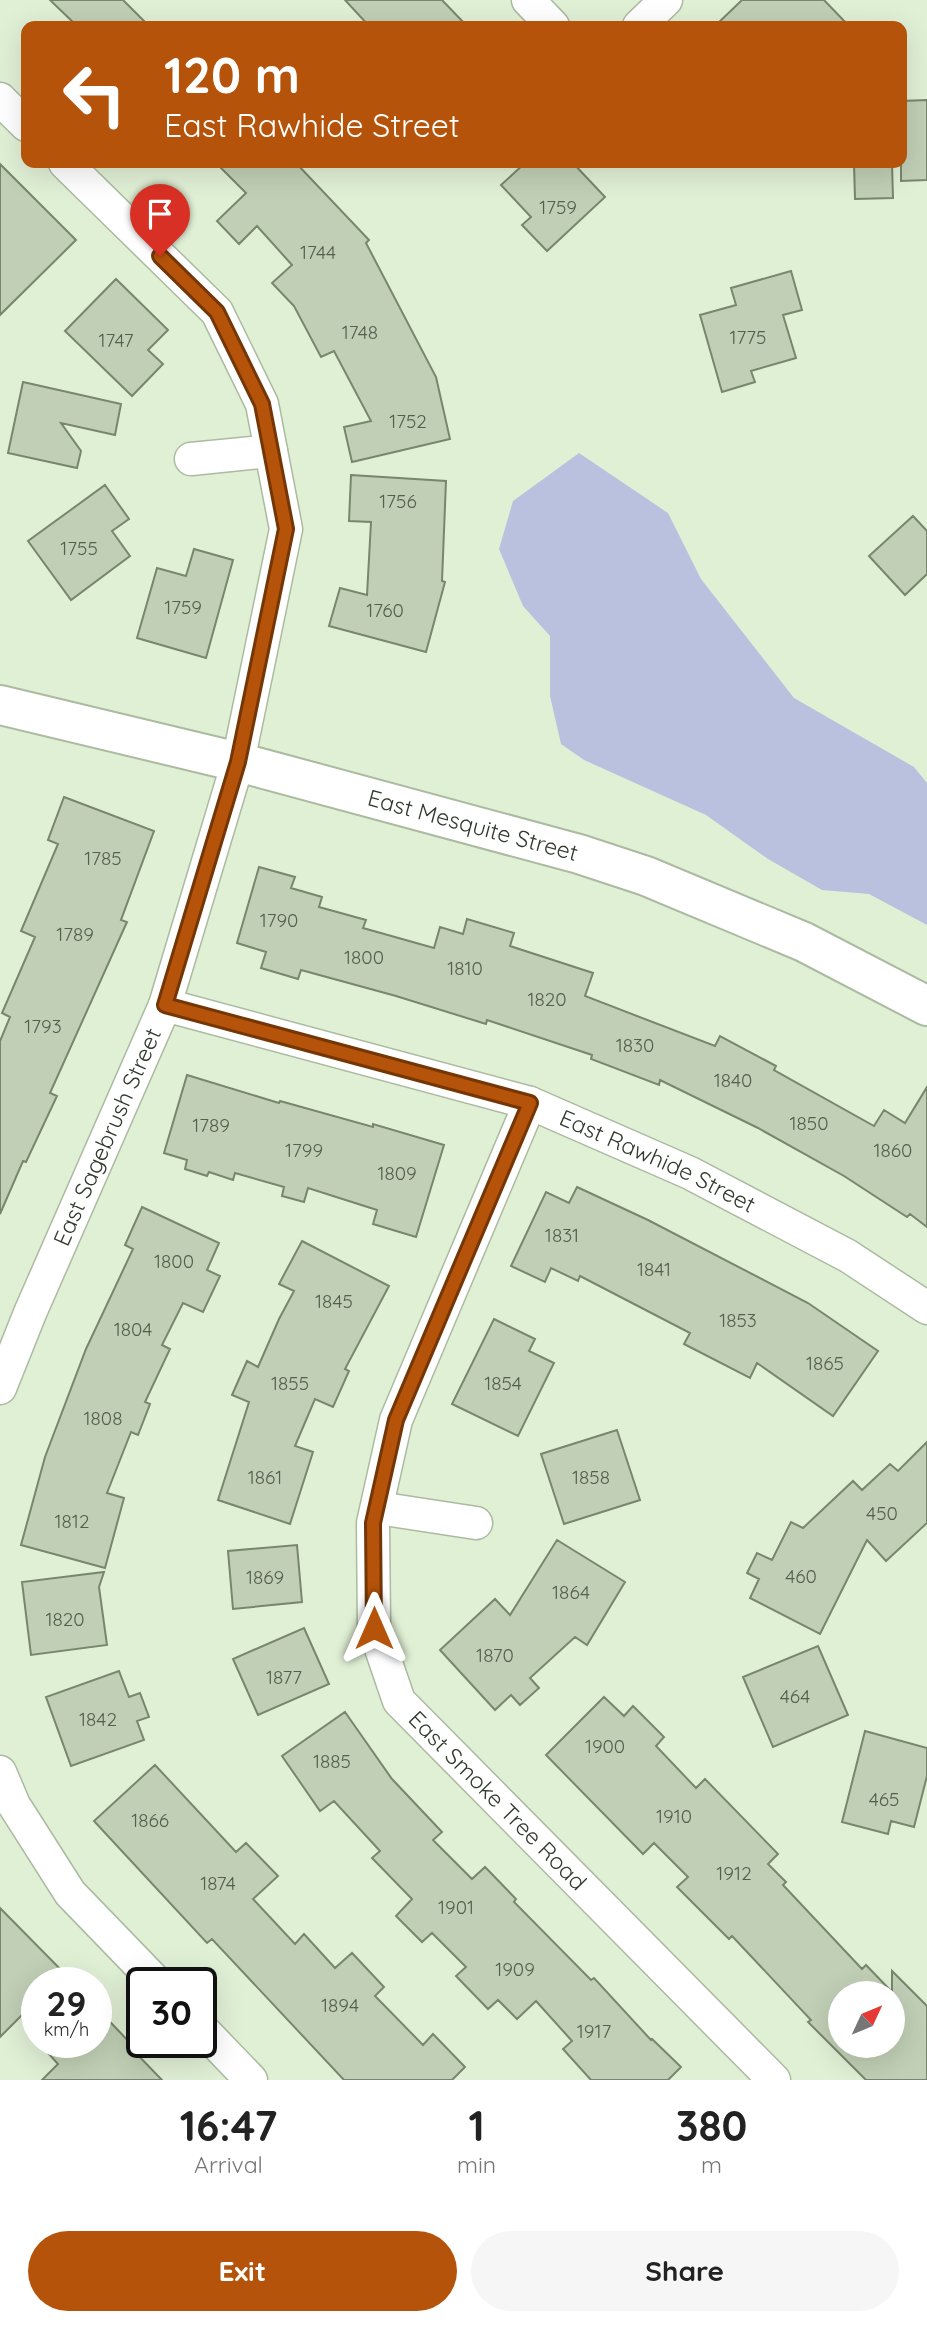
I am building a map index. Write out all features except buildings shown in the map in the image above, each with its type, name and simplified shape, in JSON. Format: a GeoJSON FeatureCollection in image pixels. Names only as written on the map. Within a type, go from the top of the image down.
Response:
{"type":"FeatureCollection","features":[{"type":"Feature","properties":{"kind":"street"},"geometry":{"type":"LineString","coordinates":[[528,0],[548,21]]}},
{"type":"Feature","properties":{"kind":"street"},"geometry":{"type":"LineString","coordinates":[[644,21],[666,0]]}},
{"type":"Feature","properties":{"kind":"street"},"geometry":{"type":"LineString","coordinates":[[0,99],[21,120]]}},
{"type":"Feature","properties":{"kind":"street","name":"East Sagebrush Street"},"geometry":{"type":"LineString","coordinates":[[0,1388],[35,1301],[165,1005],[238,762],[286,529],[262,404],[217,312],[70,168]]}},
{"type":"Feature","properties":{"kind":"street"},"geometry":{"type":"LineString","coordinates":[[191,460],[271,451]]}},
{"type":"Feature","properties":{"kind":"street","name":"East Mesquite Street"},"geometry":{"type":"LineString","coordinates":[[0,705],[238,762],[579,854],[646,876],[804,943],[927,1006]]}},
{"type":"Feature","properties":{"kind":"street","name":"East Rawhide Street"},"geometry":{"type":"LineString","coordinates":[[165,1005],[530,1103],[690,1173],[848,1256],[927,1308]]}},
{"type":"Feature","properties":{"kind":"street","name":"East Smoke Tree Road"},"geometry":{"type":"LineString","coordinates":[[530,1103],[396,1420],[373,1523],[374,1628],[399,1701],[774,2080]]}},
{"type":"Feature","properties":{"kind":"street"},"geometry":{"type":"LineString","coordinates":[[378,1508],[476,1522]]}},
{"type":"Feature","properties":{"kind":"street"},"geometry":{"type":"LineString","coordinates":[[0,1772],[14,1805],[70,1893],[142,1967]]}},
{"type":"Feature","properties":{"kind":"street"},"geometry":{"type":"LineString","coordinates":[[217,2045],[251,2080]]}},
{"type":"Feature","properties":{"kind":"shaded area"},"geometry":{"type":"Polygon","coordinates":[[[579,453],[668,513],[701,579],[794,698],[914,767],[927,783],[927,925],[869,894],[822,890],[768,859],[706,815],[584,760],[561,744],[550,696],[550,636],[523,606],[499,549],[513,501],[579,453]]]}},
{"type":"Feature","properties":{"kind":"route"},"geometry":{"type":"LineString","coordinates":[[160,256],[217,312],[262,404],[286,529],[238,762],[165,1005],[530,1103],[396,1420],[373,1523],[374,1628]]}}]}
